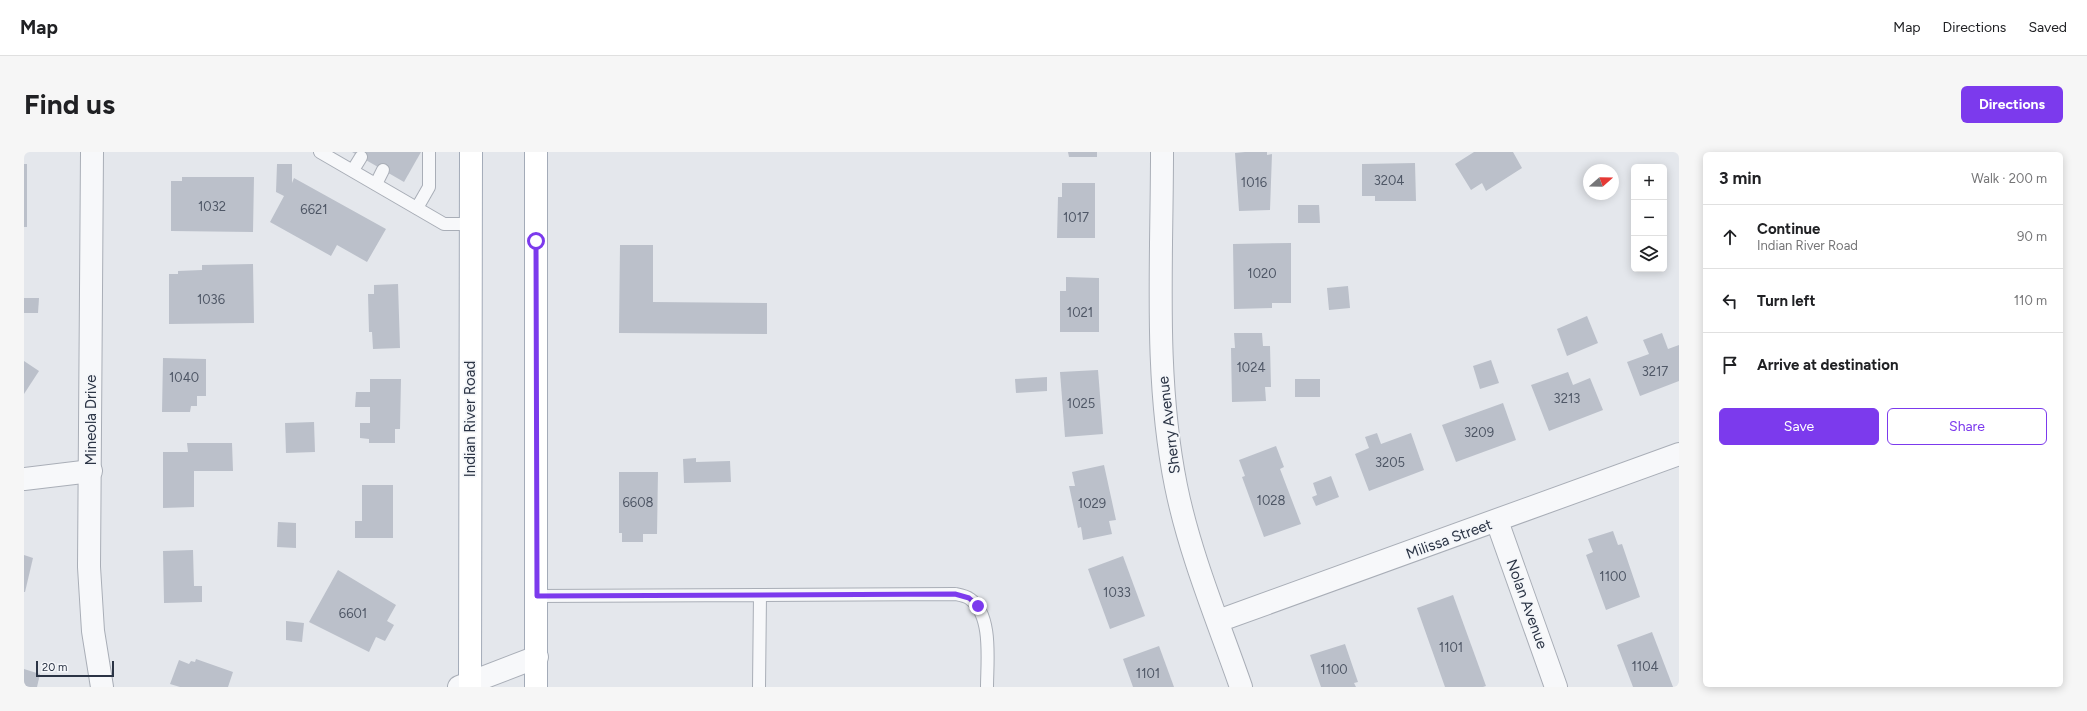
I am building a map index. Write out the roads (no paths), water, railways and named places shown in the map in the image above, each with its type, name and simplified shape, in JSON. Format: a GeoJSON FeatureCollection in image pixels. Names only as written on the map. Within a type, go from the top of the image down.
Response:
{"type":"FeatureCollection","features":[{"type":"Feature","properties":{"kind":"main road","name":"Indian River Road"},"geometry":{"type":"LineString","coordinates":[[466,686],[471,152]]}},
{"type":"Feature","properties":{"kind":"main road"},"geometry":{"type":"LineString","coordinates":[[536,152],[536,687]]}},
{"type":"Feature","properties":{"kind":"street","name":"Mineola Drive"},"geometry":{"type":"LineString","coordinates":[[92,152],[91,472],[89,567],[93,632],[102,687]]}},
{"type":"Feature","properties":{"kind":"street","name":"Sherry Avenue"},"geometry":{"type":"LineString","coordinates":[[1162,152],[1162,372],[1166,424],[1176,487],[1193,549],[1241,687]]}},
{"type":"Feature","properties":{"kind":"street","name":"Milissa Street"},"geometry":{"type":"LineString","coordinates":[[1218,621],[1679,454]]}},
{"type":"Feature","properties":{"kind":"street"},"geometry":{"type":"LineString","coordinates":[[24,479],[91,472]]}},
{"type":"Feature","properties":{"kind":"street","name":"Nolan Avenue"},"geometry":{"type":"LineString","coordinates":[[1497,521],[1556,687]]}},
{"type":"Feature","properties":{"kind":"street"},"geometry":{"type":"LineString","coordinates":[[466,686],[537,657]]}},
{"type":"Feature","properties":{"kind":"lane"},"geometry":{"type":"LineString","coordinates":[[320,152],[444,224],[471,224]]}},
{"type":"Feature","properties":{"kind":"lane"},"geometry":{"type":"LineString","coordinates":[[417,208],[429,188],[429,152]]}},
{"type":"Feature","properties":{"kind":"lane"},"geometry":{"type":"LineString","coordinates":[[353,170],[361,157]]}},
{"type":"Feature","properties":{"kind":"lane"},"geometry":{"type":"LineString","coordinates":[[376,184],[383,170]]}},
{"type":"Feature","properties":{"kind":"lane"},"geometry":{"type":"LineString","coordinates":[[537,596],[955,594],[969,598],[978,606],[984,620],[987,638],[987,687]]}},
{"type":"Feature","properties":{"kind":"lane"},"geometry":{"type":"LineString","coordinates":[[759,687],[760,595]]}}]}
